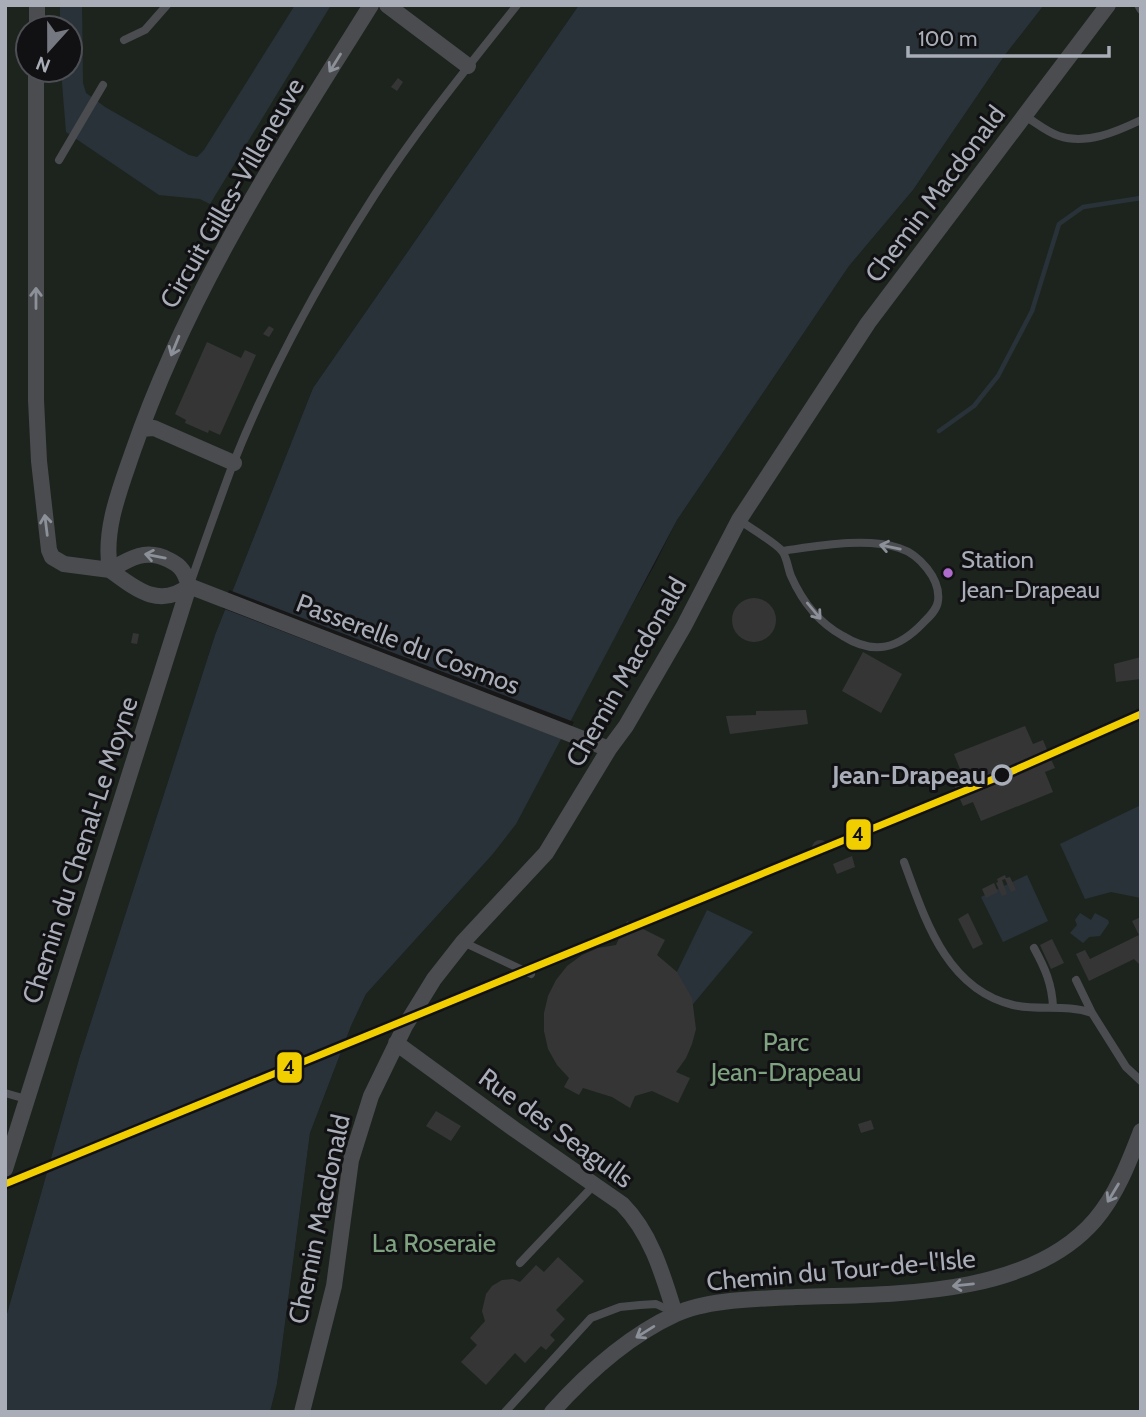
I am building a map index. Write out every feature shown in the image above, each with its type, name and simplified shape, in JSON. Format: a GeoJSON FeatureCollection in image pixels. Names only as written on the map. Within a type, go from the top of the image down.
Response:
{"type":"FeatureCollection","features":[{"type":"Feature","properties":{"kind":"street","name":"Circuit Gilles-Villeneuve"},"geometry":{"type":"LineString","coordinates":[[110,570],[107,553],[113,520],[141,429],[184,323],[240,216],[371,5]]}},
{"type":"Feature","properties":{"kind":"street"},"geometry":{"type":"LineString","coordinates":[[387,5],[468,66]]}},
{"type":"Feature","properties":{"kind":"street","name":"Chemin Macdonald"},"geometry":{"type":"LineString","coordinates":[[302,1412],[334,1286],[355,1143],[371,1096],[396,1043],[434,979],[463,942],[545,853],[626,726],[684,626],[738,520],[869,323],[1108,5]]}},
{"type":"Feature","properties":{"kind":"street"},"geometry":{"type":"LineString","coordinates":[[36,84],[36,400],[39,461],[49,550],[52,557],[64,564],[110,570],[134,587],[160,597],[177,595],[189,586],[185,571],[160,555],[149,553],[131,557],[110,570]]}},
{"type":"Feature","properties":{"kind":"street"},"geometry":{"type":"LineString","coordinates":[[141,429],[154,428],[234,463]]}},
{"type":"Feature","properties":{"kind":"street","name":"Passerelle du Cosmos"},"geometry":{"type":"LineString","coordinates":[[189,586],[609,749]]}},
{"type":"Feature","properties":{"kind":"street","name":"Chemin du Chenal-Le Moyne"},"geometry":{"type":"LineString","coordinates":[[5,1169],[189,586]]}},
{"type":"Feature","properties":{"kind":"street","name":"Rue des Seagulls"},"geometry":{"type":"LineString","coordinates":[[396,1043],[622,1204],[635,1217],[650,1245],[676,1314]]}},
{"type":"Feature","properties":{"kind":"street","name":"Chemin du Tour-de-l'Isle"},"geometry":{"type":"LineString","coordinates":[[552,1412],[595,1368],[620,1348],[676,1314],[756,1299],[900,1292],[980,1283],[1028,1267],[1069,1242],[1094,1221],[1114,1194],[1141,1131]]}},
{"type":"Feature","properties":{"kind":"lane"},"geometry":{"type":"LineString","coordinates":[[124,40],[145,30],[167,5]]}},
{"type":"Feature","properties":{"kind":"lane"},"geometry":{"type":"LineString","coordinates":[[189,586],[234,463],[294,335],[329,271],[389,174],[468,66],[517,5]]}},
{"type":"Feature","properties":{"kind":"lane"},"geometry":{"type":"LineString","coordinates":[[1138,5],[1141,10]]}},
{"type":"Feature","properties":{"kind":"lane"},"geometry":{"type":"LineString","coordinates":[[60,159],[103,85]]}},
{"type":"Feature","properties":{"kind":"lane"},"geometry":{"type":"LineString","coordinates":[[1025,116],[1056,135],[1072,139],[1096,137],[1141,120]]}},
{"type":"Feature","properties":{"kind":"lane"},"geometry":{"type":"LineString","coordinates":[[738,520],[782,551],[791,576],[815,615],[831,629],[854,642],[880,647],[892,646],[909,638],[936,608],[937,590],[930,573],[919,559],[900,548],[878,544],[833,544],[782,551]]}},
{"type":"Feature","properties":{"kind":"lane"},"geometry":{"type":"LineString","coordinates":[[904,862],[940,949],[960,974],[976,987],[1015,1005],[1073,1008],[1092,1013]]}},
{"type":"Feature","properties":{"kind":"lane"},"geometry":{"type":"LineString","coordinates":[[463,942],[531,974]]}},
{"type":"Feature","properties":{"kind":"lane"},"geometry":{"type":"LineString","coordinates":[[1034,948],[1052,987],[1053,1007]]}},
{"type":"Feature","properties":{"kind":"lane"},"geometry":{"type":"LineString","coordinates":[[1076,980],[1092,1013],[1126,1067],[1141,1081]]}},
{"type":"Feature","properties":{"kind":"lane"},"geometry":{"type":"LineString","coordinates":[[5,1093],[26,1099]]}},
{"type":"Feature","properties":{"kind":"lane"},"geometry":{"type":"LineString","coordinates":[[520,1263],[594,1185]]}},
{"type":"Feature","properties":{"kind":"lane"},"geometry":{"type":"LineString","coordinates":[[505,1412],[591,1318],[620,1307],[656,1304],[676,1314]]}},
{"type":"Feature","properties":{"kind":"green space"},"geometry":{"type":"Polygon","coordinates":[[[5,5],[579,5],[313,388],[215,635],[79,1059],[5,1321],[5,5]]]}},
{"type":"Feature","properties":{"kind":"green space","name":"Parc Jean-Drapeau"},"geometry":{"type":"Polygon","coordinates":[[[1044,5],[1141,5],[1141,1412],[270,1412],[277,1384],[310,1133],[366,994],[492,855],[654,566],[677,520],[849,266],[913,190],[1005,55],[1044,5]]]}},
{"type":"Feature","properties":{"kind":"shaded area"},"geometry":{"type":"Polygon","coordinates":[[[60,5],[82,5],[82,14],[60,14],[60,5]]]}},
{"type":"Feature","properties":{"kind":"shaded area"},"geometry":{"type":"Polygon","coordinates":[[[295,5],[331,5],[210,204],[200,199],[159,195],[66,132],[62,84],[83,84],[86,93],[105,107],[197,157],[295,5]]]}},
{"type":"Feature","properties":{"kind":"shaded area"},"geometry":{"type":"Polygon","coordinates":[[[579,5],[1044,5],[1005,55],[913,190],[849,266],[677,520],[516,824],[492,855],[366,994],[310,1133],[277,1384],[270,1412],[5,1412],[5,1321],[79,1059],[215,635],[313,388],[579,5]]]}},
{"type":"Feature","properties":{"kind":"shaded area"},"geometry":{"type":"Polygon","coordinates":[[[1141,805],[1141,898],[1111,892],[1085,899],[1060,844],[1141,805]]]}},
{"type":"Feature","properties":{"kind":"shaded area"},"geometry":{"type":"Polygon","coordinates":[[[1027,875],[1048,921],[1003,942],[981,897],[1027,875]]]}},
{"type":"Feature","properties":{"kind":"shaded area"},"geometry":{"type":"Polygon","coordinates":[[[707,910],[753,932],[679,1021],[658,1011],[707,910]]]}},
{"type":"Feature","properties":{"kind":"shaded area"},"geometry":{"type":"Polygon","coordinates":[[[1080,913],[1091,920],[1095,913],[1109,923],[1100,936],[1089,937],[1083,943],[1070,933],[1077,925],[1075,920],[1080,913]]]}},
{"type":"Feature","properties":{"kind":"pier"},"geometry":{"type":"Polygon","coordinates":[[[229,590],[574,722],[565,740],[222,608],[229,590]]]}},
{"type":"Feature","properties":{"kind":"building"},"geometry":{"type":"Polygon","coordinates":[[[398,78],[403,82],[397,91],[391,87],[398,78]]]}},
{"type":"Feature","properties":{"kind":"building"},"geometry":{"type":"Polygon","coordinates":[[[269,326],[274,329],[269,337],[263,334],[269,326]]]}},
{"type":"Feature","properties":{"kind":"building"},"geometry":{"type":"Polygon","coordinates":[[[207,342],[241,358],[245,350],[256,355],[220,435],[185,423],[186,420],[175,414],[207,342]]]}},
{"type":"Feature","properties":{"kind":"building"},"geometry":{"type":"Polygon","coordinates":[[[754,598],[770,604],[776,620],[770,636],[754,642],[738,636],[732,620],[738,604],[754,598]]]}},
{"type":"Feature","properties":{"kind":"building"},"geometry":{"type":"Polygon","coordinates":[[[133,633],[139,634],[137,644],[131,643],[133,633]]]}},
{"type":"Feature","properties":{"kind":"building"},"geometry":{"type":"Polygon","coordinates":[[[863,652],[902,674],[881,713],[842,691],[863,652]]]}},
{"type":"Feature","properties":{"kind":"building"},"geometry":{"type":"Polygon","coordinates":[[[1141,657],[1141,679],[1116,682],[1114,664],[1141,657]]]}},
{"type":"Feature","properties":{"kind":"building"},"geometry":{"type":"Polygon","coordinates":[[[806,710],[808,724],[730,734],[726,716],[756,715],[756,711],[806,710]]]}},
{"type":"Feature","properties":{"kind":"building"},"geometry":{"type":"Polygon","coordinates":[[[1025,726],[1033,744],[1043,740],[1055,768],[1045,772],[1053,792],[981,821],[973,802],[963,806],[951,778],[962,774],[954,754],[1025,726]]]}},
{"type":"Feature","properties":{"kind":"building"},"geometry":{"type":"Polygon","coordinates":[[[817,840],[823,840],[828,848],[826,854],[817,856],[812,851],[812,845],[817,840]]]}},
{"type":"Feature","properties":{"kind":"building"},"geometry":{"type":"Polygon","coordinates":[[[852,856],[855,867],[837,874],[833,864],[852,856]]]}},
{"type":"Feature","properties":{"kind":"building"},"geometry":{"type":"Polygon","coordinates":[[[1005,875],[1006,878],[1010,877],[1016,890],[1011,892],[1005,879],[1002,880],[1007,894],[1002,896],[996,883],[997,879],[1005,875]]]}},
{"type":"Feature","properties":{"kind":"building"},"geometry":{"type":"Polygon","coordinates":[[[994,883],[998,892],[986,898],[982,889],[994,883]]]}},
{"type":"Feature","properties":{"kind":"building"},"geometry":{"type":"Polygon","coordinates":[[[968,913],[983,944],[973,949],[958,919],[968,913]]]}},
{"type":"Feature","properties":{"kind":"building"},"geometry":{"type":"Polygon","coordinates":[[[1141,917],[1141,966],[1134,959],[1089,981],[1076,954],[1085,950],[1090,959],[1139,935],[1132,921],[1141,917]]]}},
{"type":"Feature","properties":{"kind":"building"},"geometry":{"type":"Polygon","coordinates":[[[627,921],[665,940],[657,955],[677,972],[692,998],[696,1029],[686,1058],[676,1072],[690,1078],[678,1103],[652,1091],[635,1096],[630,1108],[612,1097],[583,1088],[579,1095],[564,1087],[569,1078],[548,1049],[544,1013],[556,980],[567,966],[582,955],[598,948],[616,945],[627,921]]]}},
{"type":"Feature","properties":{"kind":"building"},"geometry":{"type":"Polygon","coordinates":[[[1052,939],[1064,963],[1051,969],[1040,945],[1052,939]]]}},
{"type":"Feature","properties":{"kind":"building"},"geometry":{"type":"Polygon","coordinates":[[[436,1111],[461,1126],[451,1141],[426,1126],[436,1111]]]}},
{"type":"Feature","properties":{"kind":"building"},"geometry":{"type":"Polygon","coordinates":[[[871,1120],[874,1129],[861,1133],[858,1124],[871,1120]]]}},
{"type":"Feature","properties":{"kind":"building"},"geometry":{"type":"Polygon","coordinates":[[[558,1257],[584,1281],[556,1310],[565,1319],[550,1335],[555,1340],[546,1350],[541,1346],[525,1363],[515,1353],[486,1385],[461,1362],[477,1345],[470,1338],[485,1321],[482,1311],[486,1294],[502,1280],[513,1279],[520,1282],[536,1265],[544,1272],[558,1257]]]}},
{"type":"Feature","properties":{"kind":"waterway"},"geometry":{"type":"LineString","coordinates":[[939,431],[974,406],[998,376],[1032,311],[1059,224],[1083,207],[1141,198]]}},
{"type":"Feature","properties":{"kind":"transit line","name":"4"},"geometry":{"type":"LineString","coordinates":[[5,1184],[1008,773],[1141,714]]}},
{"type":"Feature","properties":{"kind":"place","name":"Station Jean-Drapeau"},"geometry":{"type":"Point","coordinates":[948,573]}},
{"type":"Feature","properties":{"kind":"place","name":"Jean-Drapeau"},"geometry":{"type":"Point","coordinates":[1002,775]}},
{"type":"Feature","properties":{"kind":"park label","name":"La Roseraie"},"geometry":{"type":"Point","coordinates":[434,1243]}}]}
